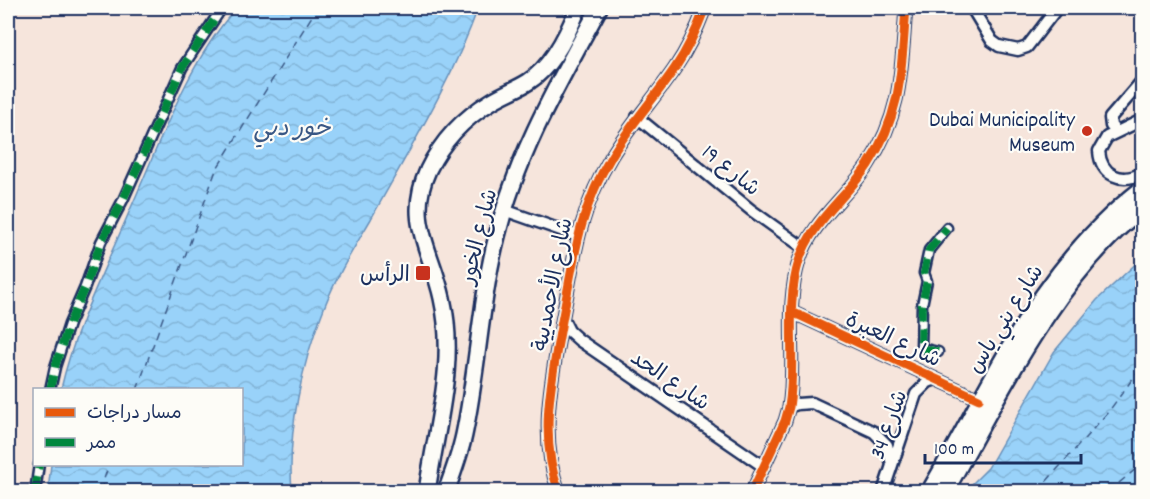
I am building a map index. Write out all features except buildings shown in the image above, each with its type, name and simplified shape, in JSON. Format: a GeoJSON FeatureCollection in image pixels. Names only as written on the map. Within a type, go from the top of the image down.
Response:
{"type":"FeatureCollection","features":[{"type":"Feature","properties":{"kind":"main road"},"geometry":{"type":"LineString","coordinates":[[427,492],[444,401],[448,354],[443,300],[420,228],[419,210],[428,171],[448,138],[460,124],[491,101],[528,82],[543,69],[565,39],[578,8]]}},
{"type":"Feature","properties":{"kind":"main road","name":"شارع الخور"},"geometry":{"type":"LineString","coordinates":[[446,492],[461,449],[467,421],[486,289],[504,210],[517,170],[534,131],[599,8]]}},
{"type":"Feature","properties":{"kind":"main road","name":"شارع بني ياس"},"geometry":{"type":"LineString","coordinates":[[929,492],[979,399],[1041,296],[1070,258],[1109,217],[1143,189]]}},
{"type":"Feature","properties":{"kind":"main road","name":"شارع بني ياس"},"geometry":{"type":"LineString","coordinates":[[945,492],[1038,331],[1081,270],[1120,228],[1143,208]]}},
{"type":"Feature","properties":{"kind":"main road"},"geometry":{"type":"LineString","coordinates":[[1081,270],[1086,255],[1116,225],[1116,218],[1109,217]]}},
{"type":"Feature","properties":{"kind":"main road"},"geometry":{"type":"LineString","coordinates":[[436,442],[461,449]]}},
{"type":"Feature","properties":{"kind":"street"},"geometry":{"type":"LineString","coordinates":[[50,388],[69,324],[86,287],[101,242],[123,200],[182,68],[222,8]]}},
{"type":"Feature","properties":{"kind":"street","name":"شارع الأحمديية"},"geometry":{"type":"LineString","coordinates":[[559,492],[549,455],[549,396],[578,236],[591,196],[610,159],[637,117],[676,66],[689,45],[705,8]]}},
{"type":"Feature","properties":{"kind":"street"},"geometry":{"type":"LineString","coordinates":[[752,492],[783,428],[789,407],[794,278],[804,248],[824,215],[855,183],[890,124],[900,84],[906,8]]}},
{"type":"Feature","properties":{"kind":"street"},"geometry":{"type":"LineString","coordinates":[[972,8],[987,34],[999,46],[1018,50],[1027,47],[1057,8]]}},
{"type":"Feature","properties":{"kind":"street"},"geometry":{"type":"LineString","coordinates":[[1117,132],[1111,126],[1110,118],[1143,81]]}},
{"type":"Feature","properties":{"kind":"street","name":"شارع 19"},"geometry":{"type":"LineString","coordinates":[[637,117],[758,215],[804,248]]}},
{"type":"Feature","properties":{"kind":"street"},"geometry":{"type":"LineString","coordinates":[[1143,120],[1107,137],[1101,146],[1100,157],[1102,162],[1120,179],[1131,178],[1143,173]]}},
{"type":"Feature","properties":{"kind":"street"},"geometry":{"type":"LineString","coordinates":[[504,210],[578,236]]}},
{"type":"Feature","properties":{"kind":"street"},"geometry":{"type":"LineString","coordinates":[[938,352],[921,348],[922,305],[927,281],[924,273],[929,250],[947,228]]}},
{"type":"Feature","properties":{"kind":"street","name":"شارع العبرة"},"geometry":{"type":"LineString","coordinates":[[792,312],[979,399]]}},
{"type":"Feature","properties":{"kind":"street","name":"شارع الحد"},"geometry":{"type":"LineString","coordinates":[[563,318],[569,331],[579,340],[763,466]]}},
{"type":"Feature","properties":{"kind":"street","name":"شارع 34"},"geometry":{"type":"LineString","coordinates":[[883,492],[916,394],[928,382],[936,379]]}},
{"type":"Feature","properties":{"kind":"street"},"geometry":{"type":"LineString","coordinates":[[789,407],[812,403],[874,432],[887,445],[892,464]]}},
{"type":"Feature","properties":{"kind":"street"},"geometry":{"type":"LineString","coordinates":[[35,492],[39,466]]}},
{"type":"Feature","properties":{"kind":"water","name":"خور دبي"},"geometry":{"type":"Polygon","coordinates":[[[236,8],[478,8],[442,90],[334,285],[324,308],[309,351],[298,398],[292,446],[292,491],[48,491],[51,466],[243,466],[243,388],[61,388],[74,343],[91,298],[164,131],[189,79],[218,30],[236,8]]]}},
{"type":"Feature","properties":{"kind":"water"},"geometry":{"type":"Polygon","coordinates":[[[1142,258],[1142,491],[965,491],[988,468],[1054,352],[1097,300],[1142,258]]]}},
{"type":"Feature","properties":{"kind":"ferry route"},"geometry":{"type":"LineString","coordinates":[[138,388],[216,170],[317,8]]}},
{"type":"Feature","properties":{"kind":"ferry route"},"geometry":{"type":"LineString","coordinates":[[1037,492],[1109,411],[1142,366]]}},
{"type":"Feature","properties":{"kind":"ferry route"},"geometry":{"type":"LineString","coordinates":[[1108,492],[1142,464]]}},
{"type":"Feature","properties":{"kind":"ferry route"},"geometry":{"type":"LineString","coordinates":[[104,492],[103,482],[108,466]]}},
{"type":"Feature","properties":{"kind":"marked path"},"geometry":{"type":"LineString","coordinates":[[50,388],[69,324],[101,242],[123,200],[182,68],[222,8]]}},
{"type":"Feature","properties":{"kind":"marked path"},"geometry":{"type":"LineString","coordinates":[[938,352],[921,348],[922,305],[927,281],[924,273],[929,250],[947,228]]}},
{"type":"Feature","properties":{"kind":"marked path"},"geometry":{"type":"LineString","coordinates":[[35,492],[39,466]]}},
{"type":"Feature","properties":{"kind":"cycle path"},"geometry":{"type":"LineString","coordinates":[[559,492],[549,450],[549,406],[554,363],[584,217],[591,197],[611,157],[680,61],[705,8]]}},
{"type":"Feature","properties":{"kind":"cycle path"},"geometry":{"type":"LineString","coordinates":[[752,492],[785,421],[789,407],[792,371],[792,297],[799,261],[804,247],[820,222],[868,165],[888,127],[901,70],[906,8]]}},
{"type":"Feature","properties":{"kind":"cycle path"},"geometry":{"type":"LineString","coordinates":[[792,312],[979,399]]}},
{"type":"Feature","properties":{"kind":"place","name":"Dubai Municipality Museum"},"geometry":{"type":"Point","coordinates":[1087,131]}},
{"type":"Feature","properties":{"kind":"place","name":"الرأس"},"geometry":{"type":"Point","coordinates":[423,273]}}]}
